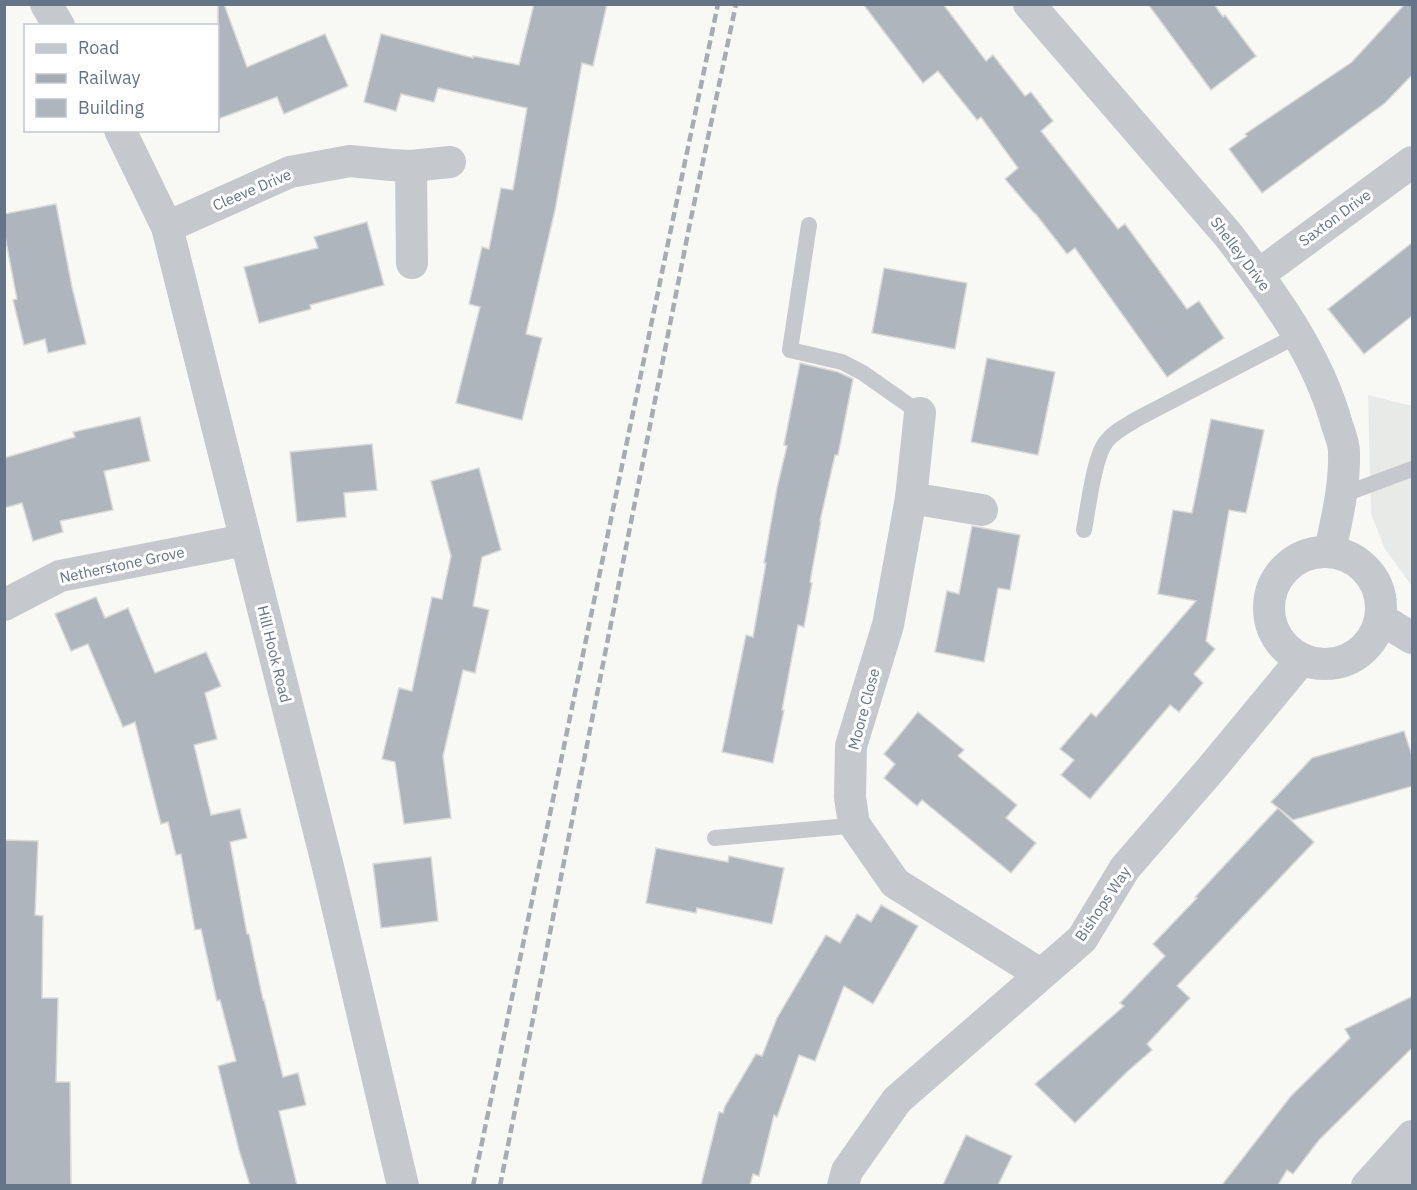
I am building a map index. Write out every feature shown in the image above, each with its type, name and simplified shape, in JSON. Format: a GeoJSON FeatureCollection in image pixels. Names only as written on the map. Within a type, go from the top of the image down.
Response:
{"type":"FeatureCollection","features":[{"type":"Feature","properties":{"kind":"street"},"geometry":{"type":"LineString","coordinates":[[45,4],[58,24]]}},
{"type":"Feature","properties":{"kind":"street","name":"Shelley Drive"},"geometry":{"type":"LineString","coordinates":[[1029,4],[1229,236],[1298,335],[1331,401],[1344,449],[1342,495],[1330,551]]}},
{"type":"Feature","properties":{"kind":"street","name":"Hill Hook Road"},"geometry":{"type":"LineString","coordinates":[[121,132],[167,227],[329,871],[403,1185]]}},
{"type":"Feature","properties":{"kind":"street","name":"Cleeve Drive"},"geometry":{"type":"LineString","coordinates":[[167,227],[290,172],[350,161],[411,166],[450,162]]}},
{"type":"Feature","properties":{"kind":"street","name":"Saxton Drive"},"geometry":{"type":"LineString","coordinates":[[1258,275],[1413,162]]}},
{"type":"Feature","properties":{"kind":"street"},"geometry":{"type":"LineString","coordinates":[[411,166],[412,263]]}},
{"type":"Feature","properties":{"kind":"street","name":"Moore Close"},"geometry":{"type":"LineString","coordinates":[[920,413],[911,498],[888,625],[851,746],[850,797],[854,824],[895,883],[1040,974]]}},
{"type":"Feature","properties":{"kind":"street"},"geometry":{"type":"LineString","coordinates":[[911,498],[982,510]]}},
{"type":"Feature","properties":{"kind":"street","name":"Netherstone Grove"},"geometry":{"type":"LineString","coordinates":[[4,605],[60,576],[245,540]]}},
{"type":"Feature","properties":{"kind":"street"},"geometry":{"type":"LineString","coordinates":[[1330,551],[1344,554],[1368,570],[1379,591],[1382,604],[1381,619],[1372,640],[1354,657],[1343,662],[1316,664],[1289,651],[1275,635],[1270,620],[1269,600],[1277,578],[1292,561],[1314,552],[1330,551]]}},
{"type":"Feature","properties":{"kind":"street"},"geometry":{"type":"LineString","coordinates":[[1381,619],[1413,638]]}},
{"type":"Feature","properties":{"kind":"street","name":"Bishops Way"},"geometry":{"type":"LineString","coordinates":[[843,1185],[847,1171],[897,1100],[1082,939],[1125,868],[1302,659]]}},
{"type":"Feature","properties":{"kind":"street"},"geometry":{"type":"LineString","coordinates":[[1367,1185],[1401,1171],[1413,1136]]}},
{"type":"Feature","properties":{"kind":"lane"},"geometry":{"type":"LineString","coordinates":[[809,225],[790,350],[842,362],[863,373],[920,413]]}},
{"type":"Feature","properties":{"kind":"lane"},"geometry":{"type":"LineString","coordinates":[[1084,530],[1099,452],[1107,440],[1137,419],[1298,335]]}},
{"type":"Feature","properties":{"kind":"lane"},"geometry":{"type":"LineString","coordinates":[[1342,495],[1413,469]]}},
{"type":"Feature","properties":{"kind":"lane"},"geometry":{"type":"LineString","coordinates":[[715,838],[854,824]]}},
{"type":"Feature","properties":{"kind":"shaded area"},"geometry":{"type":"Polygon","coordinates":[[[1368,395],[1412,406],[1412,586],[1385,549],[1371,514],[1368,395]]]}},
{"type":"Feature","properties":{"kind":"building"},"geometry":{"type":"Polygon","coordinates":[[[218,4],[224,4],[247,67],[325,34],[348,86],[284,114],[277,97],[219,119],[218,4]]]}},
{"type":"Feature","properties":{"kind":"building"},"geometry":{"type":"Polygon","coordinates":[[[534,4],[607,4],[593,66],[582,63],[555,210],[526,334],[542,338],[522,420],[456,403],[480,307],[469,304],[482,247],[489,249],[501,188],[513,190],[527,108],[438,88],[434,102],[401,94],[396,111],[364,102],[381,34],[473,58],[473,56],[519,65],[534,4]]]}},
{"type":"Feature","properties":{"kind":"building"},"geometry":{"type":"Polygon","coordinates":[[[863,4],[943,4],[986,61],[993,55],[1025,96],[1031,92],[1053,121],[1041,131],[1118,229],[1125,224],[1187,309],[1199,301],[1224,338],[1167,377],[1075,248],[1067,254],[1005,179],[1018,168],[981,117],[977,120],[938,71],[923,83],[863,4]]]}},
{"type":"Feature","properties":{"kind":"building"},"geometry":{"type":"Polygon","coordinates":[[[1148,4],[1214,4],[1256,56],[1211,90],[1148,4]]]}},
{"type":"Feature","properties":{"kind":"building"},"geometry":{"type":"Polygon","coordinates":[[[1405,4],[1413,4],[1413,74],[1385,103],[1262,193],[1229,149],[1247,136],[1245,134],[1352,62],[1405,4]]]}},
{"type":"Feature","properties":{"kind":"building"},"geometry":{"type":"Polygon","coordinates":[[[56,204],[86,344],[48,353],[45,339],[24,345],[13,300],[17,299],[4,231],[4,214],[56,204]]]}},
{"type":"Feature","properties":{"kind":"building"},"geometry":{"type":"Polygon","coordinates":[[[367,222],[384,285],[310,305],[311,309],[259,323],[244,267],[318,248],[314,237],[367,222]]]}},
{"type":"Feature","properties":{"kind":"building"},"geometry":{"type":"Polygon","coordinates":[[[1413,242],[1413,315],[1364,354],[1328,309],[1413,242]]]}},
{"type":"Feature","properties":{"kind":"building"},"geometry":{"type":"Polygon","coordinates":[[[884,268],[967,283],[955,349],[872,333],[884,268]]]}},
{"type":"Feature","properties":{"kind":"building"},"geometry":{"type":"Polygon","coordinates":[[[987,358],[1055,372],[1038,455],[971,442],[987,358]]]}},
{"type":"Feature","properties":{"kind":"building"},"geometry":{"type":"Polygon","coordinates":[[[800,363],[838,372],[853,379],[838,455],[835,455],[820,521],[804,627],[798,625],[773,763],[722,752],[746,635],[753,637],[777,488],[787,446],[784,445],[800,363]]]}},
{"type":"Feature","properties":{"kind":"building"},"geometry":{"type":"Polygon","coordinates":[[[140,417],[150,461],[104,471],[113,510],[60,521],[63,532],[33,541],[22,503],[4,508],[4,458],[75,437],[73,432],[140,417]]]}},
{"type":"Feature","properties":{"kind":"building"},"geometry":{"type":"Polygon","coordinates":[[[1211,419],[1264,430],[1246,513],[1229,510],[1206,641],[1215,649],[1194,674],[1203,683],[1179,712],[1170,705],[1090,799],[1061,775],[1074,760],[1060,749],[1091,713],[1096,717],[1196,601],[1158,594],[1173,510],[1192,513],[1211,419]]]}},
{"type":"Feature","properties":{"kind":"building"},"geometry":{"type":"Polygon","coordinates":[[[372,444],[377,490],[344,493],[346,517],[297,522],[290,452],[372,444]]]}},
{"type":"Feature","properties":{"kind":"building"},"geometry":{"type":"Polygon","coordinates":[[[479,468],[501,550],[482,557],[473,606],[489,610],[475,673],[463,670],[443,756],[451,818],[404,824],[395,762],[382,759],[399,688],[412,691],[432,597],[442,599],[451,556],[431,481],[479,468]]]}},
{"type":"Feature","properties":{"kind":"building"},"geometry":{"type":"Polygon","coordinates":[[[972,526],[1020,535],[1010,590],[998,588],[984,662],[935,652],[947,591],[959,594],[972,526]]]}},
{"type":"Feature","properties":{"kind":"building"},"geometry":{"type":"Polygon","coordinates":[[[96,597],[105,618],[128,608],[155,673],[206,652],[221,686],[205,693],[217,739],[194,745],[211,815],[240,809],[247,838],[230,842],[247,934],[249,934],[283,1077],[298,1073],[306,1105],[279,1111],[297,1185],[250,1185],[218,1066],[236,1061],[220,1000],[217,1001],[201,929],[195,930],[181,854],[176,855],[168,822],[161,824],[135,722],[123,727],[88,644],[71,651],[55,614],[96,597]]]}},
{"type":"Feature","properties":{"kind":"building"},"geometry":{"type":"Polygon","coordinates":[[[918,712],[964,750],[958,756],[1017,805],[1006,818],[1036,843],[1011,873],[922,800],[917,806],[884,778],[895,764],[884,754],[918,712]]]}},
{"type":"Feature","properties":{"kind":"building"},"geometry":{"type":"Polygon","coordinates":[[[1404,731],[1413,759],[1413,786],[1293,820],[1271,802],[1312,758],[1404,731]]]}},
{"type":"Feature","properties":{"kind":"building"},"geometry":{"type":"Polygon","coordinates":[[[1278,808],[1314,842],[1177,986],[1190,998],[1147,1044],[1152,1050],[1075,1123],[1035,1084],[1124,1006],[1120,1003],[1165,956],[1153,944],[1278,808]]]}},
{"type":"Feature","properties":{"kind":"building"},"geometry":{"type":"Polygon","coordinates":[[[4,840],[38,841],[35,915],[43,916],[42,998],[58,998],[56,1082],[70,1082],[71,1185],[4,1185],[4,840]]]}},
{"type":"Feature","properties":{"kind":"building"},"geometry":{"type":"Polygon","coordinates":[[[656,848],[728,862],[729,856],[784,868],[772,924],[697,908],[696,913],[646,903],[656,848]]]}},
{"type":"Feature","properties":{"kind":"building"},"geometry":{"type":"Polygon","coordinates":[[[431,857],[438,921],[381,928],[373,864],[431,857]]]}},
{"type":"Feature","properties":{"kind":"building"},"geometry":{"type":"Polygon","coordinates":[[[881,905],[918,926],[873,1004],[844,986],[815,1061],[799,1055],[777,1117],[774,1115],[759,1176],[753,1174],[750,1185],[701,1185],[719,1112],[723,1113],[756,1054],[762,1056],[777,1018],[826,935],[840,943],[857,914],[871,922],[881,905]]]}},
{"type":"Feature","properties":{"kind":"building"},"geometry":{"type":"Polygon","coordinates":[[[1413,996],[1413,1047],[1319,1140],[1293,1174],[1287,1170],[1278,1185],[1222,1185],[1291,1096],[1350,1038],[1345,1029],[1413,996]]]}},
{"type":"Feature","properties":{"kind":"building"},"geometry":{"type":"Polygon","coordinates":[[[966,1135],[1012,1156],[998,1185],[943,1185],[966,1135]]]}},
{"type":"Feature","properties":{"kind":"railway"},"geometry":{"type":"LineString","coordinates":[[473,1186],[718,4]]}},
{"type":"Feature","properties":{"kind":"railway"},"geometry":{"type":"LineString","coordinates":[[500,1186],[689,228],[736,4]]}}]}
